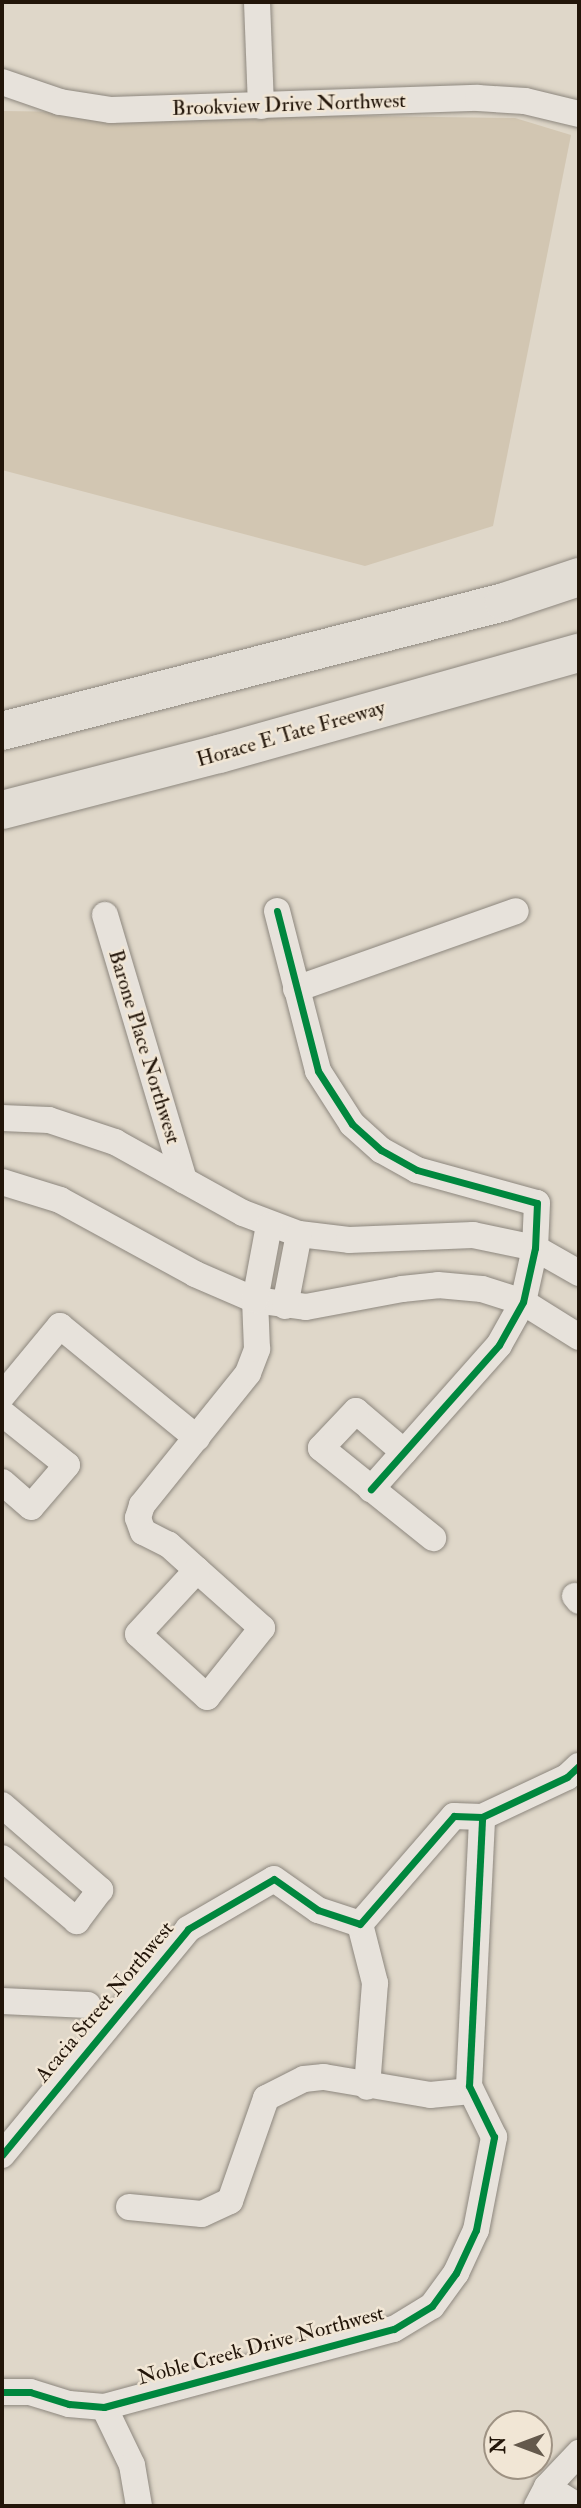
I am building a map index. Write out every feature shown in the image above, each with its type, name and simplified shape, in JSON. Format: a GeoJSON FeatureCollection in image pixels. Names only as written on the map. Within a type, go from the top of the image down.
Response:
{"type":"FeatureCollection","features":[{"type":"Feature","properties":{"kind":"highway"},"geometry":{"type":"LineString","coordinates":[[2,731],[491,605],[579,577]]}},
{"type":"Feature","properties":{"kind":"highway","name":"Horace E Tate Freeway"},"geometry":{"type":"LineString","coordinates":[[2,810],[219,754],[579,653]]}},
{"type":"Feature","properties":{"kind":"street"},"geometry":{"type":"LineString","coordinates":[[257,2],[261,106]]}},
{"type":"Feature","properties":{"kind":"street","name":"Brookview Drive Northwest"},"geometry":{"type":"LineString","coordinates":[[4,92],[111,110],[478,98],[525,101],[579,114]]}},
{"type":"Feature","properties":{"kind":"street"},"geometry":{"type":"LineString","coordinates":[[277,911],[318,1071],[352,1124],[381,1150],[417,1170],[537,1203],[535,1248],[523,1301],[499,1345],[371,1489]]}},
{"type":"Feature","properties":{"kind":"street"},"geometry":{"type":"LineString","coordinates":[[296,989],[516,911]]}},
{"type":"Feature","properties":{"kind":"street","name":"Barone Place Northwest"},"geometry":{"type":"LineString","coordinates":[[105,915],[184,1180]]}},
{"type":"Feature","properties":{"kind":"street"},"geometry":{"type":"LineString","coordinates":[[2,1118],[73,1126],[115,1142],[268,1225],[299,1234],[349,1240],[473,1235],[535,1248],[579,1273]]}},
{"type":"Feature","properties":{"kind":"street"},"geometry":{"type":"LineString","coordinates":[[2,1182],[60,1200],[195,1274],[255,1300],[285,1306],[333,1306],[438,1285],[482,1289],[523,1301],[576,1329]]}},
{"type":"Feature","properties":{"kind":"street"},"geometry":{"type":"LineString","coordinates":[[197,1570],[138,1634],[207,1696],[262,1628],[169,1545],[143,1532],[138,1518],[142,1505],[248,1373],[257,1349],[255,1300],[268,1225]]}},
{"type":"Feature","properties":{"kind":"street"},"geometry":{"type":"LineString","coordinates":[[285,1306],[299,1234]]}},
{"type":"Feature","properties":{"kind":"street"},"geometry":{"type":"LineString","coordinates":[[2,1396],[60,1326],[197,1438]]}},
{"type":"Feature","properties":{"kind":"street"},"geometry":{"type":"LineString","coordinates":[[404,1452],[356,1411],[321,1448],[433,1538]]}},
{"type":"Feature","properties":{"kind":"street"},"geometry":{"type":"LineString","coordinates":[[2,1413],[67,1465],[30,1507],[2,1482]]}},
{"type":"Feature","properties":{"kind":"street"},"geometry":{"type":"LineString","coordinates":[[367,2087],[375,1983],[360,1924],[454,1816],[482,1816],[567,1777],[579,1766]]}},
{"type":"Feature","properties":{"kind":"street"},"geometry":{"type":"LineString","coordinates":[[2,1805],[100,1890],[77,1921],[2,1858]]}},
{"type":"Feature","properties":{"kind":"street","name":"Noble Creek Drive Northwest"},"geometry":{"type":"LineString","coordinates":[[2,2392],[30,2392],[69,2404],[104,2407],[394,2329],[432,2306],[456,2273],[476,2230],[494,2137],[471,2091],[482,1816]]}},
{"type":"Feature","properties":{"kind":"street","name":"Acacia Street Northwest"},"geometry":{"type":"LineString","coordinates":[[2,2155],[188,1929],[274,1879],[318,1910],[360,1924]]}},
{"type":"Feature","properties":{"kind":"street","name":"Acacia Street Northwest"},"geometry":{"type":"LineString","coordinates":[[2,2001],[88,2005]]}},
{"type":"Feature","properties":{"kind":"street"},"geometry":{"type":"LineString","coordinates":[[129,2207],[202,2214],[230,2201],[266,2098],[304,2079],[324,2077],[367,2087],[430,2095],[471,2091]]}},
{"type":"Feature","properties":{"kind":"street"},"geometry":{"type":"LineString","coordinates":[[104,2407],[132,2465],[139,2506]]}},
{"type":"Feature","properties":{"kind":"street"},"geometry":{"type":"LineString","coordinates":[[578,2506],[542,2497],[579,2453]]}},
{"type":"Feature","properties":{"kind":"shaded area"},"geometry":{"type":"Polygon","coordinates":[[[2,111],[515,118],[571,135],[493,526],[365,566],[2,470],[2,111]]]}},
{"type":"Feature","properties":{"kind":"cycle path"},"geometry":{"type":"LineString","coordinates":[[277,911],[318,1071],[352,1124],[381,1150],[417,1170],[537,1203],[535,1248],[523,1302],[499,1345],[371,1489]]}},
{"type":"Feature","properties":{"kind":"cycle path"},"geometry":{"type":"LineString","coordinates":[[2,2155],[188,1929],[274,1879],[318,1910],[360,1924],[454,1816],[482,1817],[567,1777],[579,1766]]}},
{"type":"Feature","properties":{"kind":"cycle path"},"geometry":{"type":"LineString","coordinates":[[2,2392],[30,2392],[69,2404],[104,2407],[394,2329],[432,2306],[456,2273],[476,2230],[494,2137],[469,2086],[482,1817]]}}]}
